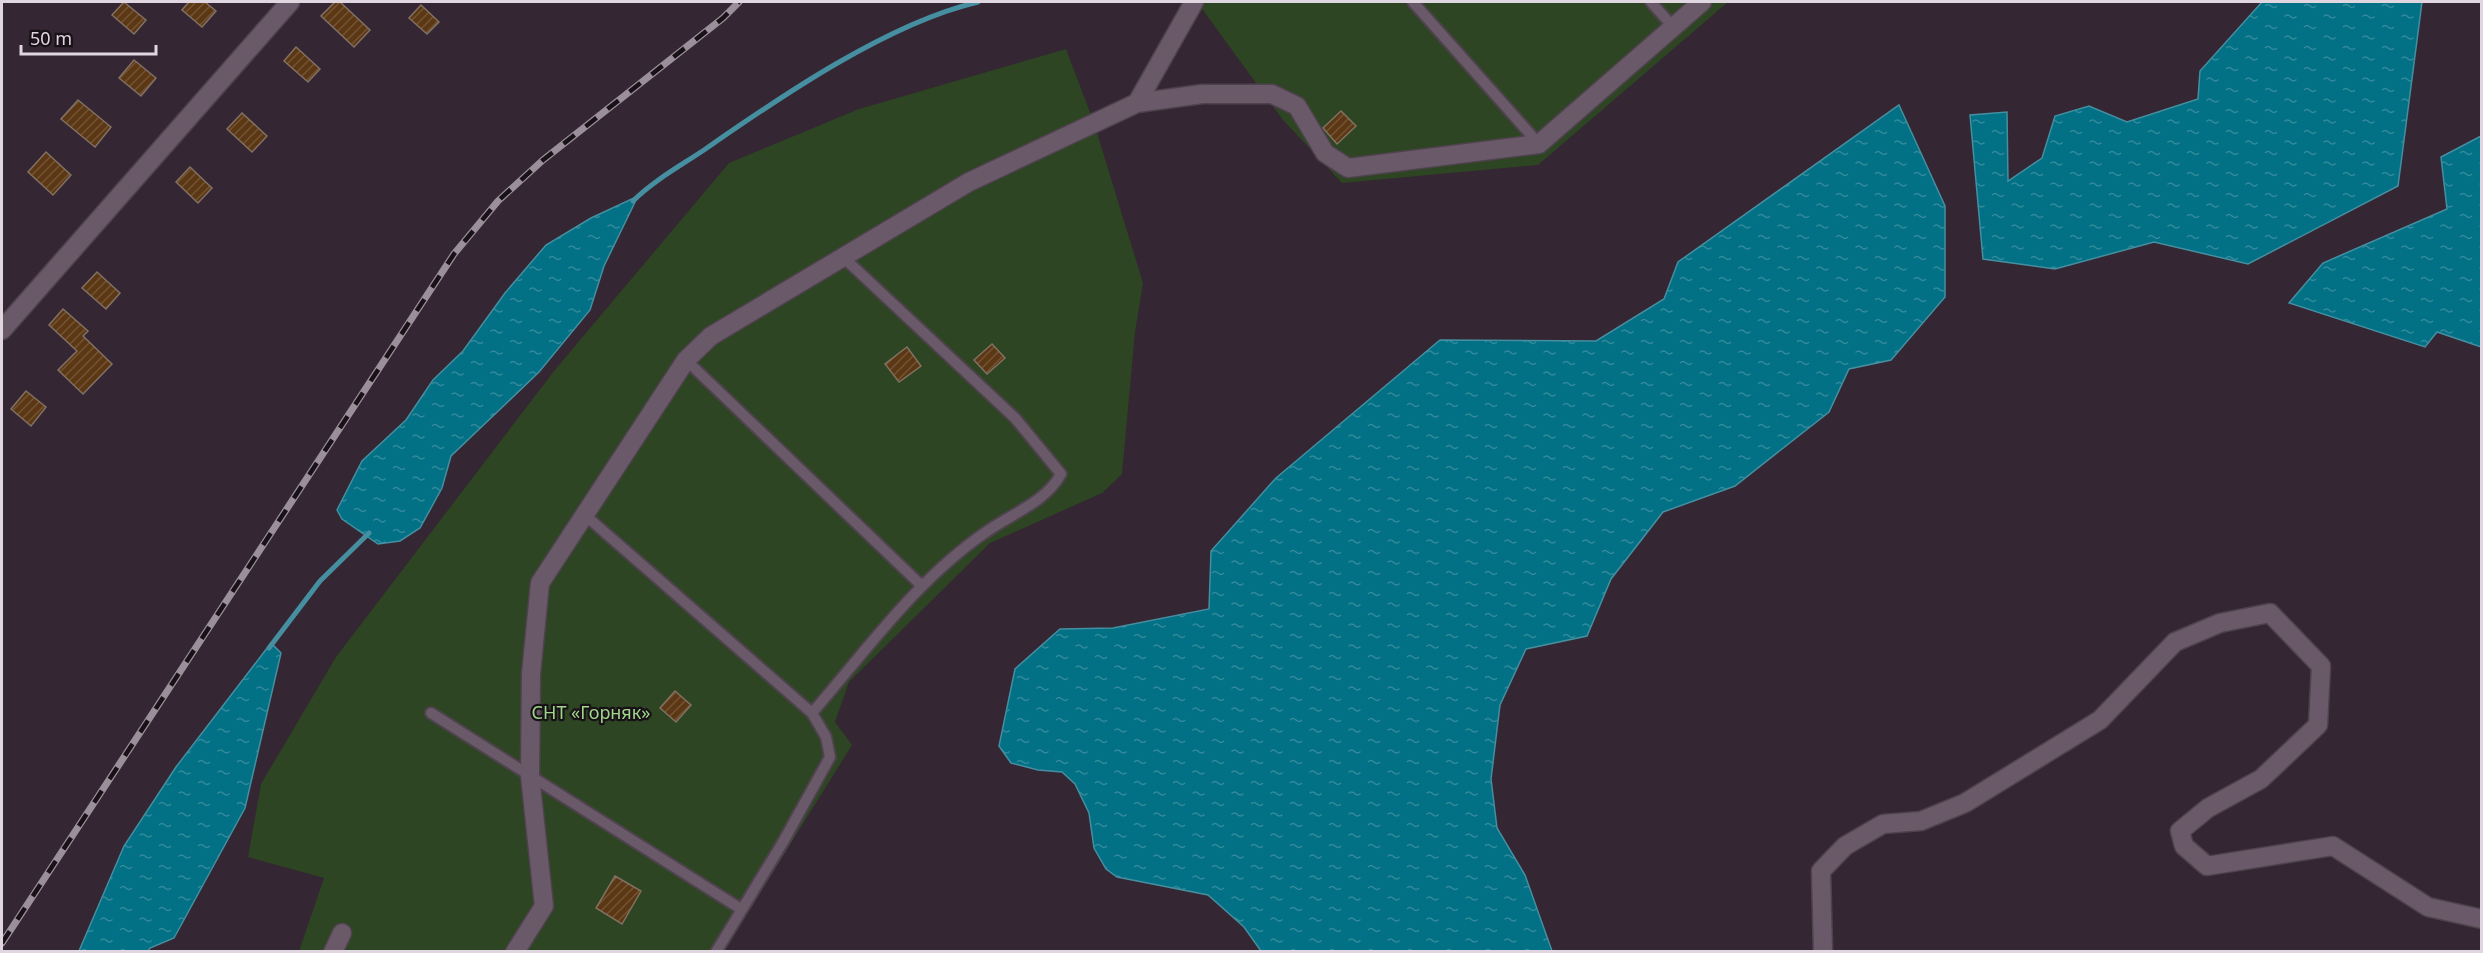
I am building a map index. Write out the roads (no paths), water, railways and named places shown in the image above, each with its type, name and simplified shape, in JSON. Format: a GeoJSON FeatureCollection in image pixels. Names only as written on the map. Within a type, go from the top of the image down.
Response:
{"type":"FeatureCollection","features":[{"type":"Feature","properties":{"kind":"street"},"geometry":{"type":"LineString","coordinates":[[2,330],[290,2]]}},
{"type":"Feature","properties":{"kind":"street"},"geometry":{"type":"LineString","coordinates":[[1137,103],[1194,2]]}},
{"type":"Feature","properties":{"kind":"street"},"geometry":{"type":"LineString","coordinates":[[515,951],[544,906],[530,776],[531,674],[540,583],[686,360],[711,336],[969,182],[1137,103],[1202,94],[1272,94],[1297,106],[1325,153],[1348,168],[1539,144],[1702,2]]}},
{"type":"Feature","properties":{"kind":"street"},"geometry":{"type":"LineString","coordinates":[[1822,951],[1821,871],[1845,846],[1882,824],[1921,821],[1965,804],[2100,720],[2175,642],[2220,623],[2270,613],[2321,666],[2318,725],[2261,779],[2208,808],[2180,831],[2184,846],[2207,866],[2333,846],[2428,908],[2481,919]]}},
{"type":"Feature","properties":{"kind":"street"},"geometry":{"type":"LineString","coordinates":[[333,951],[342,933]]}},
{"type":"Feature","properties":{"kind":"lane"},"geometry":{"type":"LineString","coordinates":[[1413,2],[1539,144]]}},
{"type":"Feature","properties":{"kind":"lane"},"geometry":{"type":"LineString","coordinates":[[1651,2],[1674,28]]}},
{"type":"Feature","properties":{"kind":"lane"},"geometry":{"type":"LineString","coordinates":[[812,713],[922,586],[984,533],[1054,486],[1060,474],[1015,418],[843,257]]}},
{"type":"Feature","properties":{"kind":"lane"},"geometry":{"type":"LineString","coordinates":[[686,360],[922,586]]}},
{"type":"Feature","properties":{"kind":"lane"},"geometry":{"type":"LineString","coordinates":[[586,516],[812,713],[826,737],[830,757],[783,842],[716,951]]}},
{"type":"Feature","properties":{"kind":"lane"},"geometry":{"type":"LineString","coordinates":[[430,713],[741,909]]}},
{"type":"Feature","properties":{"kind":"water"},"geometry":{"type":"Polygon","coordinates":[[[2262,2],[2422,2],[2398,186],[2248,264],[2154,242],[2055,269],[1983,259],[1970,115],[2007,112],[2008,181],[2042,158],[2055,116],[2089,106],[2127,122],[2198,99],[2200,71],[2262,2]]]}},
{"type":"Feature","properties":{"kind":"water"},"geometry":{"type":"Polygon","coordinates":[[[1899,105],[1945,206],[1945,297],[1891,360],[1849,369],[1829,412],[1735,486],[1663,512],[1611,579],[1587,636],[1526,649],[1500,705],[1491,779],[1497,828],[1525,875],[1552,951],[1261,951],[1244,927],[1208,895],[1117,877],[1106,869],[1094,848],[1089,813],[1075,784],[1062,772],[1038,770],[1011,763],[999,746],[1015,669],[1060,629],[1113,628],[1209,609],[1211,551],[1276,478],[1440,340],[1596,341],[1664,299],[1678,262],[1899,105]]]}},
{"type":"Feature","properties":{"kind":"water"},"geometry":{"type":"Polygon","coordinates":[[[2481,136],[2481,347],[2437,332],[2425,347],[2289,303],[2323,263],[2447,209],[2441,157],[2481,136]]]}},
{"type":"Feature","properties":{"kind":"water"},"geometry":{"type":"Polygon","coordinates":[[[638,196],[604,266],[590,310],[539,372],[451,456],[442,488],[420,528],[400,541],[378,544],[342,519],[337,510],[362,461],[406,420],[433,380],[463,351],[505,293],[546,245],[591,218],[638,196]]]}},
{"type":"Feature","properties":{"kind":"water"},"geometry":{"type":"Polygon","coordinates":[[[271,643],[281,653],[245,808],[174,938],[148,951],[79,951],[124,846],[176,767],[271,643]]]}},
{"type":"Feature","properties":{"kind":"waterway"},"geometry":{"type":"LineString","coordinates":[[633,201],[667,174],[766,107],[836,64],[908,27],[944,12],[978,2]]}},
{"type":"Feature","properties":{"kind":"waterway"},"geometry":{"type":"LineString","coordinates":[[269,648],[320,581],[369,533]]}},
{"type":"Feature","properties":{"kind":"railway"},"geometry":{"type":"LineString","coordinates":[[2,943],[454,254],[498,201],[543,160],[723,18],[739,2]]}},
{"type":"Feature","properties":{"kind":"park label","name":"СНТ «Горняк»"},"geometry":{"type":"Point","coordinates":[591,713]}}]}
